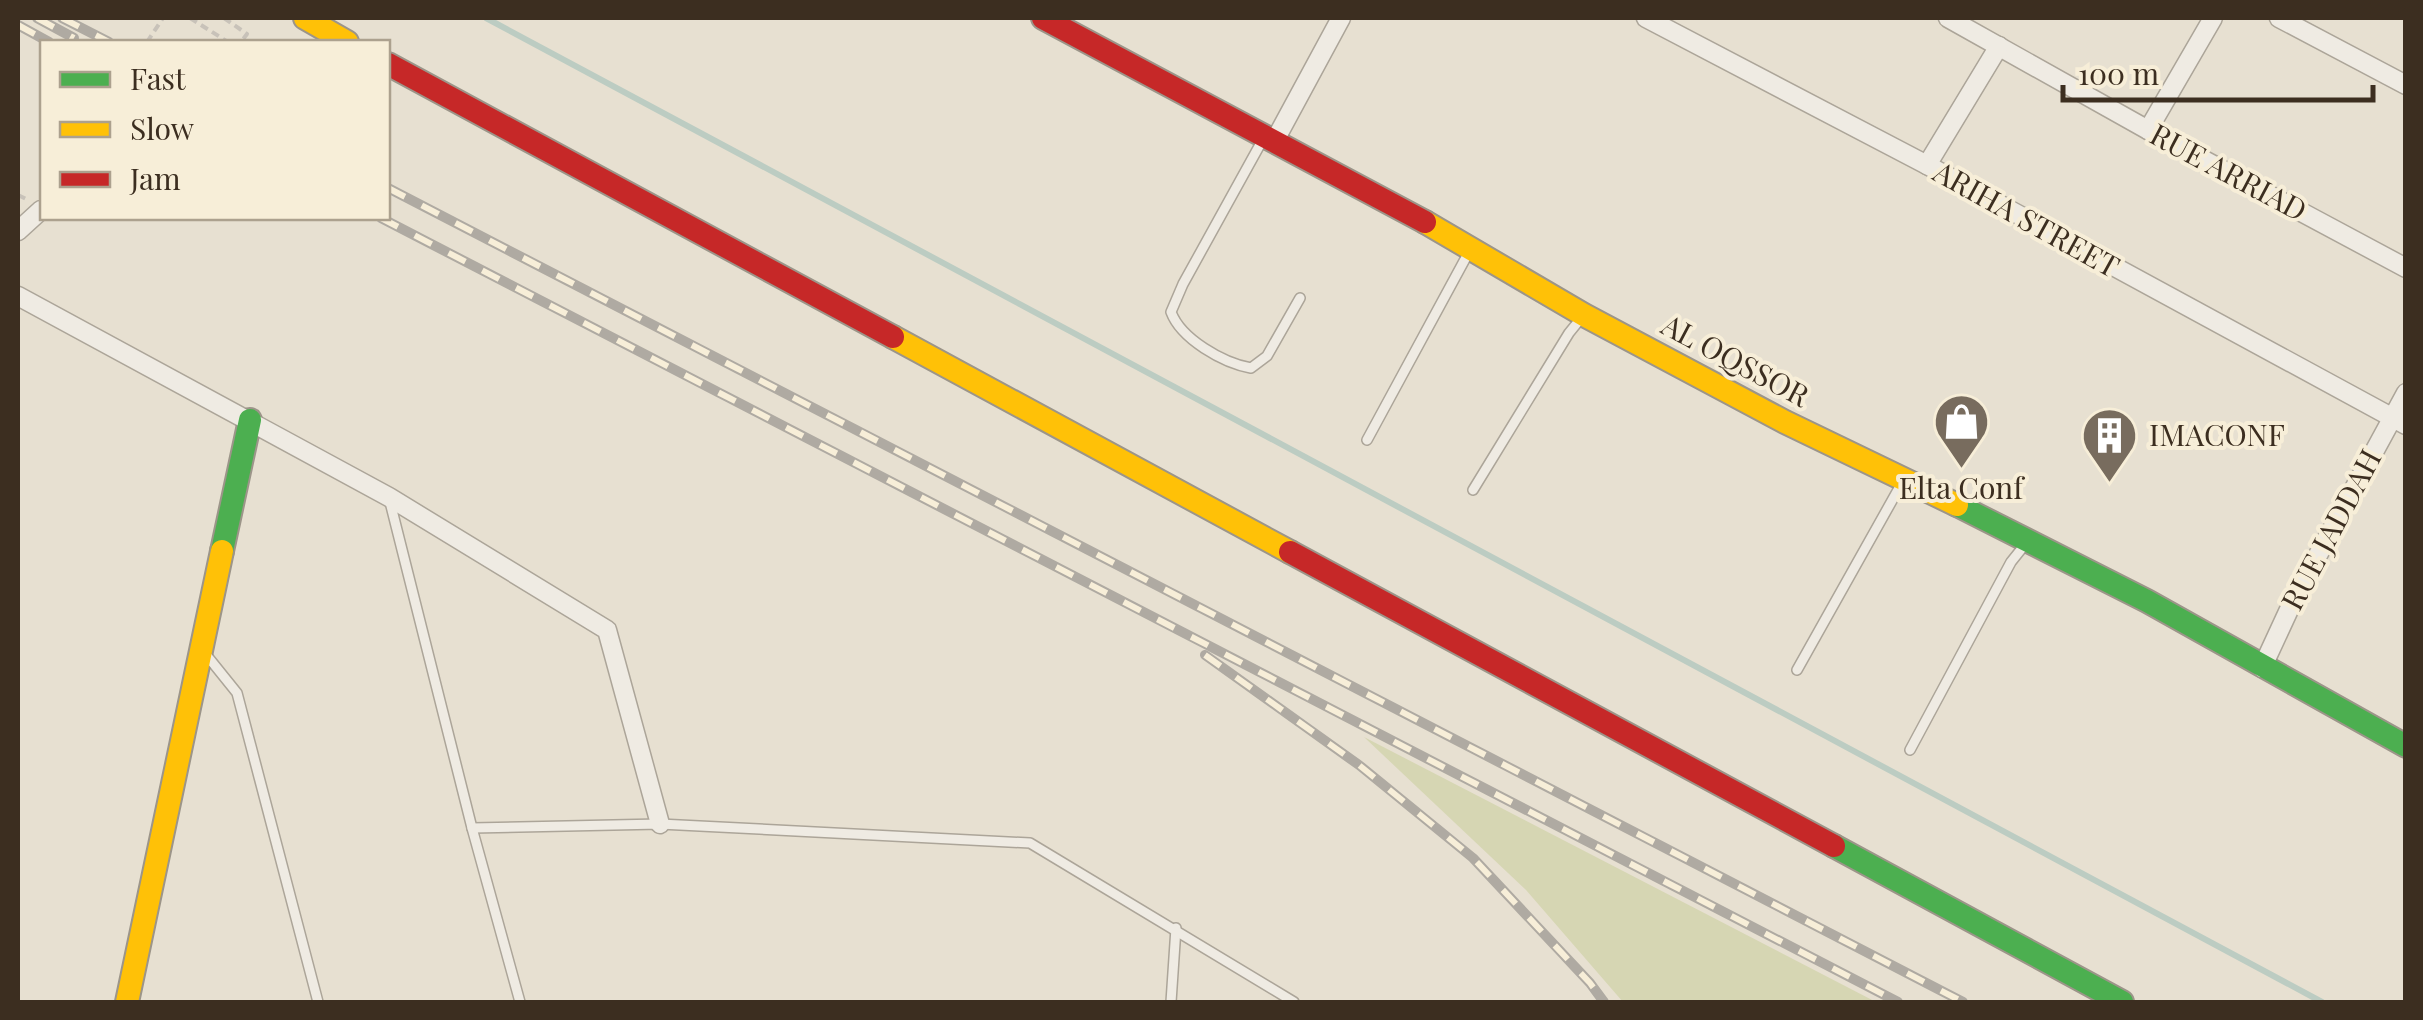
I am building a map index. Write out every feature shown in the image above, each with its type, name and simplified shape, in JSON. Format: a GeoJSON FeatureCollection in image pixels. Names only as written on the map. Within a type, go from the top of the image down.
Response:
{"type":"FeatureCollection","features":[{"type":"Feature","properties":{"kind":"street"},"geometry":{"type":"LineString","coordinates":[[304,18],[338,31]]}},
{"type":"Feature","properties":{"kind":"street","name":"AL OQSSOR"},"geometry":{"type":"LineString","coordinates":[[1043,18],[1471,247],[1584,315],[1785,422],[2147,601],[2406,746]]}},
{"type":"Feature","properties":{"kind":"street"},"geometry":{"type":"LineString","coordinates":[[1269,139],[1341,18]]}},
{"type":"Feature","properties":{"kind":"street","name":"ARIHA STREET"},"geometry":{"type":"LineString","coordinates":[[1646,18],[2399,421]]}},
{"type":"Feature","properties":{"kind":"street","name":"RUE ARRIAD"},"geometry":{"type":"LineString","coordinates":[[1948,18],[2406,268]]}},
{"type":"Feature","properties":{"kind":"street"},"geometry":{"type":"LineString","coordinates":[[2148,130],[2213,18]]}},
{"type":"Feature","properties":{"kind":"street"},"geometry":{"type":"LineString","coordinates":[[2279,18],[2406,85]]}},
{"type":"Feature","properties":{"kind":"street"},"geometry":{"type":"LineString","coordinates":[[1927,165],[1999,46]]}},
{"type":"Feature","properties":{"kind":"street"},"geometry":{"type":"LineString","coordinates":[[390,65],[2122,1002]]}},
{"type":"Feature","properties":{"kind":"street"},"geometry":{"type":"LineString","coordinates":[[18,231],[40,210]]}},
{"type":"Feature","properties":{"kind":"street"},"geometry":{"type":"LineString","coordinates":[[18,296],[389,496],[607,630],[660,824]]}},
{"type":"Feature","properties":{"kind":"street","name":"RUE JADDAH"},"geometry":{"type":"LineString","coordinates":[[2262,668],[2293,600],[2399,421],[2406,393]]}},
{"type":"Feature","properties":{"kind":"street"},"geometry":{"type":"LineString","coordinates":[[127,1002],[250,420]]}},
{"type":"Feature","properties":{"kind":"lane"},"geometry":{"type":"LineString","coordinates":[[1269,139],[1182,284],[1171,312],[1184,333],[1227,360],[1251,368],[1268,356],[1300,298]]}},
{"type":"Feature","properties":{"kind":"lane"},"geometry":{"type":"LineString","coordinates":[[1367,440],[1471,247]]}},
{"type":"Feature","properties":{"kind":"lane"},"geometry":{"type":"LineString","coordinates":[[1473,490],[1569,333],[1584,315]]}},
{"type":"Feature","properties":{"kind":"lane"},"geometry":{"type":"LineString","coordinates":[[1797,670],[1904,478]]}},
{"type":"Feature","properties":{"kind":"lane"},"geometry":{"type":"LineString","coordinates":[[389,496],[520,1002]]}},
{"type":"Feature","properties":{"kind":"lane"},"geometry":{"type":"LineString","coordinates":[[1910,750],[2010,562],[2028,540]]}},
{"type":"Feature","properties":{"kind":"lane"},"geometry":{"type":"LineString","coordinates":[[202,649],[237,693],[318,1002]]}},
{"type":"Feature","properties":{"kind":"lane"},"geometry":{"type":"LineString","coordinates":[[472,828],[660,824],[1030,843],[1294,1002]]}},
{"type":"Feature","properties":{"kind":"lane"},"geometry":{"type":"LineString","coordinates":[[1171,1002],[1176,928]]}},
{"type":"Feature","properties":{"kind":"path"},"geometry":{"type":"LineString","coordinates":[[148,40],[163,18]]}},
{"type":"Feature","properties":{"kind":"path"},"geometry":{"type":"LineString","coordinates":[[190,18],[225,40]]}},
{"type":"Feature","properties":{"kind":"path"},"geometry":{"type":"LineString","coordinates":[[224,18],[247,34],[243,40]]}},
{"type":"Feature","properties":{"kind":"green space"},"geometry":{"type":"Polygon","coordinates":[[[1364,737],[1876,1002],[1623,1002],[1526,890],[1364,737]]]}},
{"type":"Feature","properties":{"kind":"waterway"},"geometry":{"type":"LineString","coordinates":[[486,18],[2322,1002]]}},
{"type":"Feature","properties":{"kind":"railway"},"geometry":{"type":"LineString","coordinates":[[37,18],[74,38]]}},
{"type":"Feature","properties":{"kind":"railway"},"geometry":{"type":"LineString","coordinates":[[62,18],[105,40]]}},
{"type":"Feature","properties":{"kind":"railway"},"geometry":{"type":"LineString","coordinates":[[18,25],[45,40]]}},
{"type":"Feature","properties":{"kind":"railway"},"geometry":{"type":"LineString","coordinates":[[390,189],[1963,1002]]}},
{"type":"Feature","properties":{"kind":"railway"},"geometry":{"type":"LineString","coordinates":[[385,220],[1898,1002]]}},
{"type":"Feature","properties":{"kind":"railway"},"geometry":{"type":"LineString","coordinates":[[1205,655],[1359,765],[1473,858],[1604,1002]]}},
{"type":"Feature","properties":{"kind":"traffic: fast"},"geometry":{"type":"LineString","coordinates":[[222,551],[250,420]]}},
{"type":"Feature","properties":{"kind":"traffic: fast"},"geometry":{"type":"LineString","coordinates":[[1957,505],[2147,601],[2406,746]]}},
{"type":"Feature","properties":{"kind":"traffic: fast"},"geometry":{"type":"LineString","coordinates":[[1834,846],[2122,1002]]}},
{"type":"Feature","properties":{"kind":"traffic: slow"},"geometry":{"type":"LineString","coordinates":[[305,18],[344,40]]}},
{"type":"Feature","properties":{"kind":"traffic: slow"},"geometry":{"type":"LineString","coordinates":[[1425,222],[1584,315],[1785,422],[1957,505]]}},
{"type":"Feature","properties":{"kind":"traffic: slow"},"geometry":{"type":"LineString","coordinates":[[893,337],[1290,552]]}},
{"type":"Feature","properties":{"kind":"traffic: slow"},"geometry":{"type":"LineString","coordinates":[[127,1002],[222,551]]}},
{"type":"Feature","properties":{"kind":"traffic: jam"},"geometry":{"type":"LineString","coordinates":[[1043,18],[1425,222]]}},
{"type":"Feature","properties":{"kind":"traffic: jam"},"geometry":{"type":"LineString","coordinates":[[390,65],[893,337]]}},
{"type":"Feature","properties":{"kind":"traffic: jam"},"geometry":{"type":"LineString","coordinates":[[1290,552],[1834,846]]}},
{"type":"Feature","properties":{"kind":"place","name":"Elta Conf"},"geometry":{"type":"Point","coordinates":[1961,470]}},
{"type":"Feature","properties":{"kind":"place","name":"IMACONF"},"geometry":{"type":"Point","coordinates":[2110,485]}}]}
